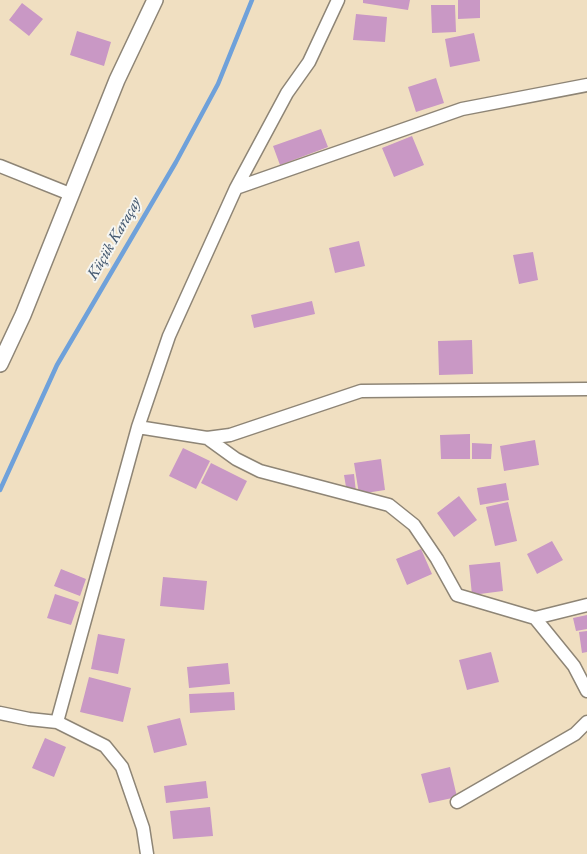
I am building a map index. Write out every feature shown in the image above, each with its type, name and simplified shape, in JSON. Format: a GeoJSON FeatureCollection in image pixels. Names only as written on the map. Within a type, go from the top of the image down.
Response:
{"type":"FeatureCollection","features":[{"type":"Feature","properties":{"kind":"street"},"geometry":{"type":"LineString","coordinates":[[0,364],[24,314],[70,194],[117,80],[155,0]]}},
{"type":"Feature","properties":{"kind":"street"},"geometry":{"type":"LineString","coordinates":[[57,722],[138,427],[169,336],[236,188],[287,94],[309,62],[338,0]]}},
{"type":"Feature","properties":{"kind":"street"},"geometry":{"type":"LineString","coordinates":[[236,188],[462,109],[587,85]]}},
{"type":"Feature","properties":{"kind":"street"},"geometry":{"type":"LineString","coordinates":[[0,166],[70,194]]}},
{"type":"Feature","properties":{"kind":"street"},"geometry":{"type":"LineString","coordinates":[[138,427],[207,438],[230,434],[361,391],[587,389]]}},
{"type":"Feature","properties":{"kind":"street"},"geometry":{"type":"LineString","coordinates":[[207,438],[236,459],[260,471],[388,504],[414,525],[437,559],[457,594],[535,618],[587,604]]}},
{"type":"Feature","properties":{"kind":"street"},"geometry":{"type":"LineString","coordinates":[[535,618],[574,666],[587,691]]}},
{"type":"Feature","properties":{"kind":"street"},"geometry":{"type":"LineString","coordinates":[[0,713],[57,722],[105,746],[122,767],[143,828],[147,854]]}},
{"type":"Feature","properties":{"kind":"street"},"geometry":{"type":"LineString","coordinates":[[457,802],[574,734],[587,722]]}},
{"type":"Feature","properties":{"kind":"building"},"geometry":{"type":"Polygon","coordinates":[[[363,0],[410,0],[408,10],[363,3],[363,0]]]}},
{"type":"Feature","properties":{"kind":"building"},"geometry":{"type":"Polygon","coordinates":[[[458,0],[480,0],[480,18],[458,19],[458,0]]]}},
{"type":"Feature","properties":{"kind":"building"},"geometry":{"type":"Polygon","coordinates":[[[22,3],[43,19],[29,36],[9,20],[22,3]]]}},
{"type":"Feature","properties":{"kind":"building"},"geometry":{"type":"Polygon","coordinates":[[[431,5],[455,5],[456,32],[432,33],[431,5]]]}},
{"type":"Feature","properties":{"kind":"building"},"geometry":{"type":"Polygon","coordinates":[[[356,14],[387,17],[385,42],[353,40],[356,14]]]}},
{"type":"Feature","properties":{"kind":"building"},"geometry":{"type":"Polygon","coordinates":[[[77,31],[111,42],[104,66],[70,55],[77,31]]]}},
{"type":"Feature","properties":{"kind":"building"},"geometry":{"type":"Polygon","coordinates":[[[474,33],[480,61],[450,67],[445,39],[474,33]]]}},
{"type":"Feature","properties":{"kind":"building"},"geometry":{"type":"Polygon","coordinates":[[[436,78],[444,103],[416,112],[408,87],[436,78]]]}},
{"type":"Feature","properties":{"kind":"building"},"geometry":{"type":"Polygon","coordinates":[[[321,129],[328,147],[280,165],[273,146],[321,129]]]}},
{"type":"Feature","properties":{"kind":"building"},"geometry":{"type":"Polygon","coordinates":[[[412,136],[424,165],[394,177],[382,148],[412,136]]]}},
{"type":"Feature","properties":{"kind":"building"},"geometry":{"type":"Polygon","coordinates":[[[359,241],[365,266],[335,273],[329,248],[359,241]]]}},
{"type":"Feature","properties":{"kind":"building"},"geometry":{"type":"Polygon","coordinates":[[[533,252],[538,280],[519,284],[513,255],[533,252]]]}},
{"type":"Feature","properties":{"kind":"building"},"geometry":{"type":"Polygon","coordinates":[[[312,301],[315,314],[254,328],[251,315],[312,301]]]}},
{"type":"Feature","properties":{"kind":"building"},"geometry":{"type":"Polygon","coordinates":[[[472,340],[473,374],[439,375],[438,341],[472,340]]]}},
{"type":"Feature","properties":{"kind":"building"},"geometry":{"type":"Polygon","coordinates":[[[470,434],[470,459],[441,459],[440,435],[470,434]]]}},
{"type":"Feature","properties":{"kind":"building"},"geometry":{"type":"Polygon","coordinates":[[[535,440],[539,465],[504,471],[500,446],[535,440]]]}},
{"type":"Feature","properties":{"kind":"building"},"geometry":{"type":"Polygon","coordinates":[[[472,443],[492,444],[491,459],[472,459],[472,443]]]}},
{"type":"Feature","properties":{"kind":"building"},"geometry":{"type":"Polygon","coordinates":[[[183,448],[210,461],[196,489],[169,476],[183,448]]]}},
{"type":"Feature","properties":{"kind":"building"},"geometry":{"type":"Polygon","coordinates":[[[381,459],[385,490],[359,494],[354,463],[381,459]]]}},
{"type":"Feature","properties":{"kind":"building"},"geometry":{"type":"Polygon","coordinates":[[[211,463],[247,481],[237,501],[201,483],[211,463]]]}},
{"type":"Feature","properties":{"kind":"building"},"geometry":{"type":"Polygon","coordinates":[[[354,474],[356,492],[347,493],[344,475],[354,474]]]}},
{"type":"Feature","properties":{"kind":"building"},"geometry":{"type":"Polygon","coordinates":[[[506,483],[509,500],[480,505],[477,488],[506,483]]]}},
{"type":"Feature","properties":{"kind":"building"},"geometry":{"type":"Polygon","coordinates":[[[459,496],[477,520],[454,537],[437,513],[459,496]]]}},
{"type":"Feature","properties":{"kind":"building"},"geometry":{"type":"Polygon","coordinates":[[[508,502],[517,541],[495,546],[486,507],[508,502]]]}},
{"type":"Feature","properties":{"kind":"building"},"geometry":{"type":"Polygon","coordinates":[[[552,541],[563,560],[537,574],[527,554],[552,541]]]}},
{"type":"Feature","properties":{"kind":"building"},"geometry":{"type":"Polygon","coordinates":[[[421,549],[432,574],[407,585],[396,559],[421,549]]]}},
{"type":"Feature","properties":{"kind":"building"},"geometry":{"type":"Polygon","coordinates":[[[500,562],[503,591],[472,595],[469,565],[500,562]]]}},
{"type":"Feature","properties":{"kind":"building"},"geometry":{"type":"Polygon","coordinates":[[[61,569],[86,579],[80,596],[54,586],[61,569]]]}},
{"type":"Feature","properties":{"kind":"building"},"geometry":{"type":"Polygon","coordinates":[[[163,577],[207,581],[204,610],[160,606],[163,577]]]}},
{"type":"Feature","properties":{"kind":"building"},"geometry":{"type":"Polygon","coordinates":[[[55,594],[79,602],[71,625],[47,618],[55,594]]]}},
{"type":"Feature","properties":{"kind":"building"},"geometry":{"type":"Polygon","coordinates":[[[587,615],[587,629],[576,631],[573,618],[587,615]]]}},
{"type":"Feature","properties":{"kind":"building"},"geometry":{"type":"Polygon","coordinates":[[[587,631],[587,652],[582,653],[579,632],[587,631]]]}},
{"type":"Feature","properties":{"kind":"building"},"geometry":{"type":"Polygon","coordinates":[[[98,634],[125,639],[118,674],[91,669],[98,634]]]}},
{"type":"Feature","properties":{"kind":"building"},"geometry":{"type":"Polygon","coordinates":[[[491,652],[499,682],[467,690],[459,660],[491,652]]]}},
{"type":"Feature","properties":{"kind":"building"},"geometry":{"type":"Polygon","coordinates":[[[228,663],[230,684],[189,688],[187,667],[228,663]]]}},
{"type":"Feature","properties":{"kind":"building"},"geometry":{"type":"Polygon","coordinates":[[[89,677],[131,688],[123,722],[80,712],[89,677]]]}},
{"type":"Feature","properties":{"kind":"building"},"geometry":{"type":"Polygon","coordinates":[[[234,692],[235,710],[190,713],[189,694],[234,692]]]}},
{"type":"Feature","properties":{"kind":"building"},"geometry":{"type":"Polygon","coordinates":[[[180,718],[187,745],[154,753],[147,726],[180,718]]]}},
{"type":"Feature","properties":{"kind":"building"},"geometry":{"type":"Polygon","coordinates":[[[45,738],[66,747],[54,777],[32,768],[45,738]]]}},
{"type":"Feature","properties":{"kind":"building"},"geometry":{"type":"Polygon","coordinates":[[[450,767],[457,797],[429,803],[421,774],[450,767]]]}},
{"type":"Feature","properties":{"kind":"building"},"geometry":{"type":"Polygon","coordinates":[[[206,781],[208,798],[166,803],[164,786],[206,781]]]}},
{"type":"Feature","properties":{"kind":"building"},"geometry":{"type":"Polygon","coordinates":[[[210,807],[213,836],[173,839],[170,811],[210,807]]]}},
{"type":"Feature","properties":{"kind":"waterway","name":"Küçük Karaçay"},"geometry":{"type":"LineString","coordinates":[[0,490],[57,365],[176,162],[218,84],[252,0]]}}]}
